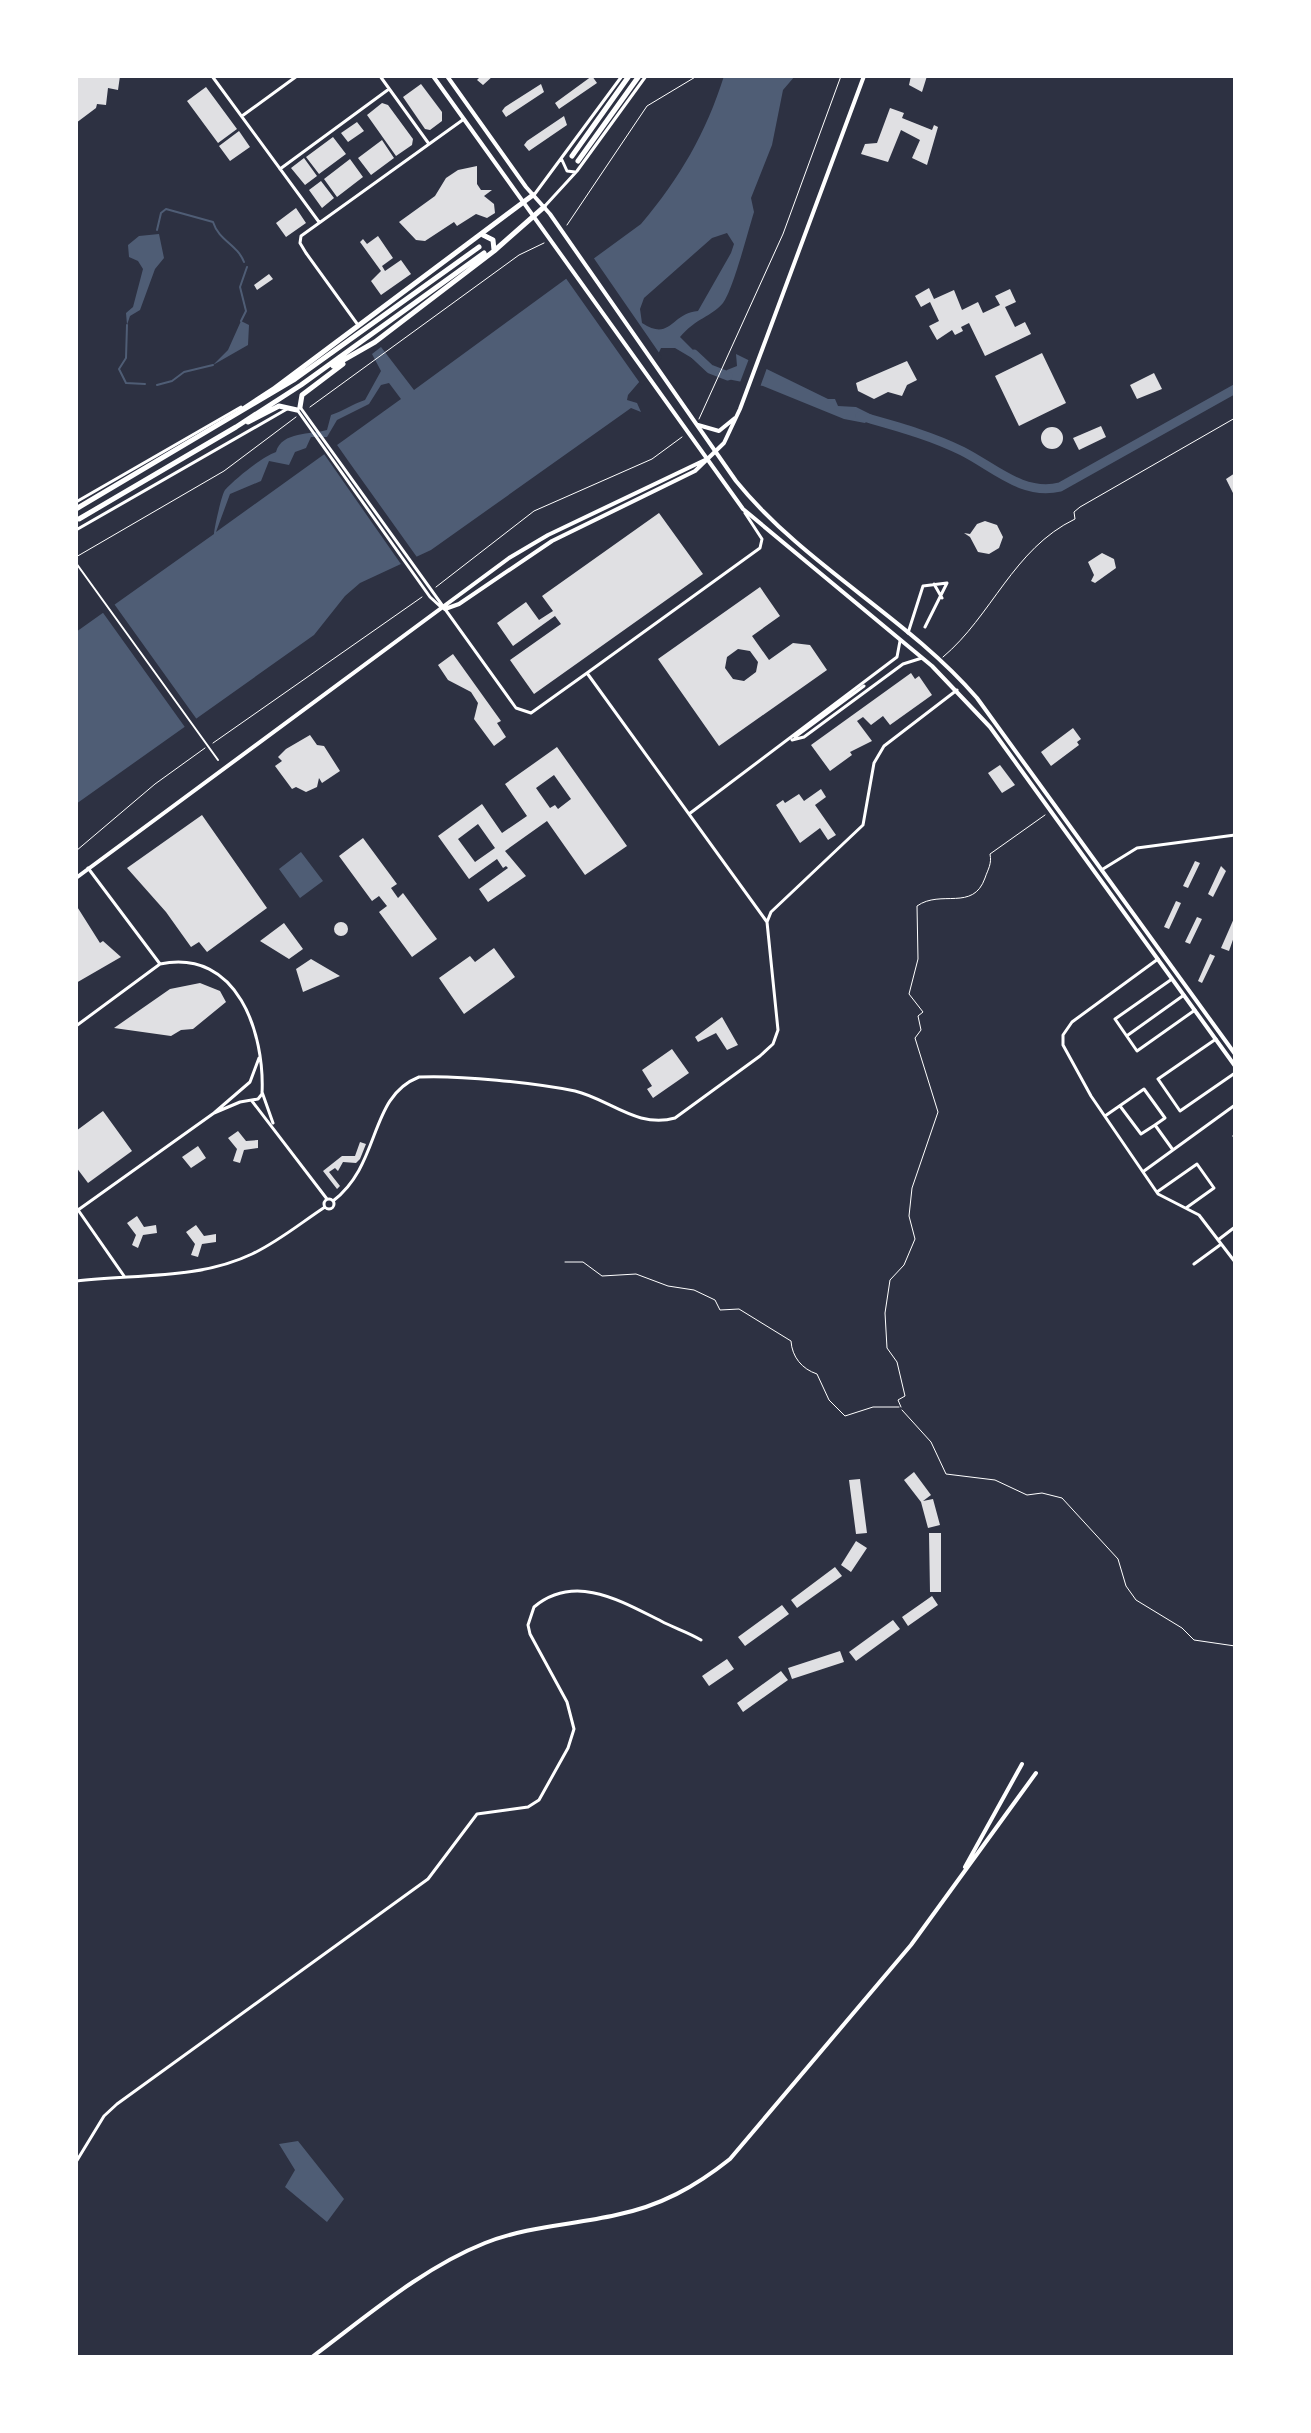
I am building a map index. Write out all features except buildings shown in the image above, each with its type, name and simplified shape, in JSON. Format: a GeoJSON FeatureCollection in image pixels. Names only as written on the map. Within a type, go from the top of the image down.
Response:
{"type":"FeatureCollection","features":[{"type":"Feature","properties":{"kind":"highway"},"geometry":{"type":"LineString","coordinates":[[572,156],[629,76]]}},
{"type":"Feature","properties":{"kind":"highway"},"geometry":{"type":"LineString","coordinates":[[578,161],[639,76]]}},
{"type":"Feature","properties":{"kind":"highway"},"geometry":{"type":"LineString","coordinates":[[224,422],[360,327],[533,195]]}},
{"type":"Feature","properties":{"kind":"highway"},"geometry":{"type":"LineString","coordinates":[[236,427],[279,406],[298,408],[302,395],[494,251],[544,207]]}},
{"type":"Feature","properties":{"kind":"highway"},"geometry":{"type":"LineString","coordinates":[[481,236],[493,240],[494,251]]}},
{"type":"Feature","properties":{"kind":"highway"},"geometry":{"type":"LineString","coordinates":[[76,509],[295,379],[479,247]]}},
{"type":"Feature","properties":{"kind":"highway"},"geometry":{"type":"LineString","coordinates":[[79,519],[236,427],[321,371],[484,253]]}},
{"type":"Feature","properties":{"kind":"highway"},"geometry":{"type":"LineString","coordinates":[[321,371],[349,359]]}},
{"type":"Feature","properties":{"kind":"highway"},"geometry":{"type":"LineString","coordinates":[[275,388],[295,379]]}},
{"type":"Feature","properties":{"kind":"main road"},"geometry":{"type":"LineString","coordinates":[[433,76],[743,509],[922,658],[957,690],[990,727],[1235,1066]]}},
{"type":"Feature","properties":{"kind":"main road"},"geometry":{"type":"LineString","coordinates":[[447,76],[550,214],[715,452],[768,517],[941,659],[994,718],[1235,1054]]}},
{"type":"Feature","properties":{"kind":"main road"},"geometry":{"type":"LineString","coordinates":[[443,609],[459,604],[552,541],[695,471],[727,438],[747,392],[864,76]]}},
{"type":"Feature","properties":{"kind":"main road"},"geometry":{"type":"LineString","coordinates":[[697,423],[719,431],[732,422],[740,409]]}},
{"type":"Feature","properties":{"kind":"main road"},"geometry":{"type":"LineString","coordinates":[[76,878],[509,558],[548,535],[705,460]]}},
{"type":"Feature","properties":{"kind":"main road"},"geometry":{"type":"LineString","coordinates":[[956,1883],[1022,1764]]}},
{"type":"Feature","properties":{"kind":"main road"},"geometry":{"type":"LineString","coordinates":[[312,2357],[444,2263],[486,2242],[562,2222],[634,2211],[671,2198],[705,2179],[730,2159],[911,1945],[1036,1773]]}},
{"type":"Feature","properties":{"kind":"street"},"geometry":{"type":"LineString","coordinates":[[212,76],[319,222]]}},
{"type":"Feature","properties":{"kind":"street"},"geometry":{"type":"LineString","coordinates":[[242,116],[297,76]]}},
{"type":"Feature","properties":{"kind":"street"},"geometry":{"type":"LineString","coordinates":[[380,76],[429,144]]}},
{"type":"Feature","properties":{"kind":"street"},"geometry":{"type":"LineString","coordinates":[[533,195],[622,76]]}},
{"type":"Feature","properties":{"kind":"street"},"geometry":{"type":"LineString","coordinates":[[544,207],[577,171],[646,76]]}},
{"type":"Feature","properties":{"kind":"street"},"geometry":{"type":"LineString","coordinates":[[280,169],[389,89]]}},
{"type":"Feature","properties":{"kind":"street"},"geometry":{"type":"LineString","coordinates":[[360,327],[300,243],[301,236],[464,119]]}},
{"type":"Feature","properties":{"kind":"street"},"geometry":{"type":"LineString","coordinates":[[562,160],[567,171],[577,171]]}},
{"type":"Feature","properties":{"kind":"street"},"geometry":{"type":"LineString","coordinates":[[76,502],[255,400]]}},
{"type":"Feature","properties":{"kind":"street"},"geometry":{"type":"LineString","coordinates":[[76,530],[278,412],[298,408]]}},
{"type":"Feature","properties":{"kind":"street"},"geometry":{"type":"LineString","coordinates":[[298,408],[513,705],[523,713],[535,711],[760,548],[762,539],[743,509]]}},
{"type":"Feature","properties":{"kind":"street"},"geometry":{"type":"LineString","coordinates":[[298,408],[430,597],[443,609]]}},
{"type":"Feature","properties":{"kind":"street"},"geometry":{"type":"LineString","coordinates":[[76,563],[218,759]]}},
{"type":"Feature","properties":{"kind":"street"},"geometry":{"type":"LineString","coordinates":[[908,633],[912,628],[920,590],[947,583],[942,599],[925,627]]}},
{"type":"Feature","properties":{"kind":"street"},"geometry":{"type":"LineString","coordinates":[[934,584],[942,599]]}},
{"type":"Feature","properties":{"kind":"street"},"geometry":{"type":"LineString","coordinates":[[689,814],[792,740],[897,657],[900,641]]}},
{"type":"Feature","properties":{"kind":"street"},"geometry":{"type":"LineString","coordinates":[[792,740],[804,737],[903,664],[922,658]]}},
{"type":"Feature","properties":{"kind":"street"},"geometry":{"type":"LineString","coordinates":[[333,1201],[350,1188],[362,1170],[393,1093],[404,1083],[419,1077],[577,1092],[653,1122],[675,1118],[773,1044],[779,1015],[767,922],[587,673]]}},
{"type":"Feature","properties":{"kind":"street"},"geometry":{"type":"LineString","coordinates":[[864,684],[873,683],[871,688]]}},
{"type":"Feature","properties":{"kind":"street"},"geometry":{"type":"LineString","coordinates":[[767,922],[771,912],[863,825],[874,763],[884,746],[957,690]]}},
{"type":"Feature","properties":{"kind":"street"},"geometry":{"type":"LineString","coordinates":[[1103,869],[1137,848],[1235,835]]}},
{"type":"Feature","properties":{"kind":"street"},"geometry":{"type":"LineString","coordinates":[[88,868],[160,964]]}},
{"type":"Feature","properties":{"kind":"street"},"geometry":{"type":"LineString","coordinates":[[1158,959],[1087,1009],[1063,1035],[1066,1056],[1157,1192],[1199,1215],[1235,1262]]}},
{"type":"Feature","properties":{"kind":"street"},"geometry":{"type":"LineString","coordinates":[[76,1026],[160,964],[199,967],[234,991],[255,1025],[265,1107],[274,1126]]}},
{"type":"Feature","properties":{"kind":"street"},"geometry":{"type":"LineString","coordinates":[[1172,979],[1115,1019],[1137,1051],[1195,1010]]}},
{"type":"Feature","properties":{"kind":"street"},"geometry":{"type":"LineString","coordinates":[[1127,1036],[1184,995]]}},
{"type":"Feature","properties":{"kind":"street"},"geometry":{"type":"LineString","coordinates":[[1216,1039],[1158,1079],[1180,1111],[1235,1073]]}},
{"type":"Feature","properties":{"kind":"street"},"geometry":{"type":"LineString","coordinates":[[124,1276],[77,1208],[214,1113],[250,1082],[259,1056]]}},
{"type":"Feature","properties":{"kind":"street"},"geometry":{"type":"LineString","coordinates":[[250,1082],[256,1082],[262,1090]]}},
{"type":"Feature","properties":{"kind":"street"},"geometry":{"type":"LineString","coordinates":[[245,1086],[243,1092],[274,1126],[327,1199],[333,1201]]}},
{"type":"Feature","properties":{"kind":"street"},"geometry":{"type":"LineString","coordinates":[[1105,1116],[1144,1089],[1165,1118],[1141,1134],[1120,1106]]}},
{"type":"Feature","properties":{"kind":"street"},"geometry":{"type":"LineString","coordinates":[[214,1113],[258,1099],[262,1090]]}},
{"type":"Feature","properties":{"kind":"street"},"geometry":{"type":"LineString","coordinates":[[1143,1172],[1235,1105]]}},
{"type":"Feature","properties":{"kind":"street"},"geometry":{"type":"LineString","coordinates":[[1155,1125],[1173,1150]]}},
{"type":"Feature","properties":{"kind":"street"},"geometry":{"type":"LineString","coordinates":[[1157,1192],[1197,1164],[1214,1188],[1186,1208]]}},
{"type":"Feature","properties":{"kind":"street"},"geometry":{"type":"LineString","coordinates":[[325,1207],[327,1199]]}},
{"type":"Feature","properties":{"kind":"street"},"geometry":{"type":"LineString","coordinates":[[76,1281],[168,1275],[217,1267],[253,1254],[325,1207],[333,1207],[333,1201]]}},
{"type":"Feature","properties":{"kind":"street"},"geometry":{"type":"LineString","coordinates":[[1194,1264],[1235,1227]]}},
{"type":"Feature","properties":{"kind":"street"},"geometry":{"type":"LineString","coordinates":[[76,2162],[104,2116],[117,2104],[435,1874],[477,1814],[528,1807],[544,1795],[574,1729],[567,1702],[530,1634],[528,1625],[534,1607],[565,1592],[591,1591],[634,1606],[701,1640]]}},
{"type":"Feature","properties":{"kind":"lane"},"geometry":{"type":"LineString","coordinates":[[941,659],[964,639],[1011,571],[1075,519],[1074,512],[1080,507],[1235,418]]}},
{"type":"Feature","properties":{"kind":"path"},"geometry":{"type":"LineString","coordinates":[[560,233],[647,106],[697,76]]}},
{"type":"Feature","properties":{"kind":"path"},"geometry":{"type":"LineString","coordinates":[[697,423],[783,234],[841,76]]}},
{"type":"Feature","properties":{"kind":"path"},"geometry":{"type":"LineString","coordinates":[[76,557],[224,471],[519,255],[550,239]]}},
{"type":"Feature","properties":{"kind":"path"},"geometry":{"type":"LineString","coordinates":[[434,589],[534,511],[652,459],[688,432]]}},
{"type":"Feature","properties":{"kind":"path"},"geometry":{"type":"LineString","coordinates":[[76,851],[183,763],[424,595]]}},
{"type":"Feature","properties":{"kind":"path"},"geometry":{"type":"LineString","coordinates":[[1051,811],[995,849],[976,894],[969,899],[942,896],[917,906],[918,959],[909,994],[923,1012],[918,1016],[921,1030],[915,1038],[938,1112],[912,1188],[909,1216],[914,1223],[915,1239],[904,1265],[890,1280],[885,1313],[887,1348],[897,1362],[905,1383],[905,1396],[898,1400],[916,1430],[931,1442],[946,1474],[995,1480],[1027,1495],[1042,1493],[1062,1498],[1118,1559],[1126,1586],[1136,1600],[1182,1628],[1194,1640],[1225,1642],[1235,1646]]}},
{"type":"Feature","properties":{"kind":"path"},"geometry":{"type":"LineString","coordinates":[[565,1262],[583,1262],[602,1276],[636,1274],[668,1286],[694,1290],[715,1300],[720,1310],[739,1309],[762,1320],[791,1341],[792,1351],[806,1371],[817,1374],[829,1400],[845,1416],[873,1407],[901,1407]]}},
{"type":"Feature","properties":{"kind":"water"},"geometry":{"type":"Polygon","coordinates":[[[724,76],[795,76],[783,90],[772,145],[751,198],[754,212],[727,296],[718,308],[680,337],[705,362],[702,364],[675,348],[661,348],[652,367],[628,395],[627,400],[637,403],[641,412],[631,408],[431,550],[360,583],[345,596],[314,635],[76,804],[76,632],[214,534],[224,493],[242,474],[276,452],[284,440],[327,430],[331,415],[365,400],[381,371],[372,354],[381,347],[414,390],[641,224],[690,154],[709,117],[724,76]],[[727,233],[712,238],[644,298],[640,309],[642,323],[652,328],[665,328],[682,316],[698,311],[731,253],[734,244],[727,233]],[[389,383],[381,385],[369,404],[337,420],[327,437],[311,437],[306,448],[295,452],[289,465],[269,461],[261,481],[230,494],[216,532],[401,399],[389,383]]]}},
{"type":"Feature","properties":{"kind":"water"},"geometry":{"type":"Polygon","coordinates":[[[159,234],[164,258],[155,269],[140,310],[130,316],[127,325],[126,313],[133,307],[143,269],[138,261],[129,257],[128,245],[139,236],[159,234]]]}},
{"type":"Feature","properties":{"kind":"water"},"geometry":{"type":"Polygon","coordinates":[[[241,321],[249,325],[248,345],[213,365],[228,350],[241,321]]]}},
{"type":"Feature","properties":{"kind":"water"},"geometry":{"type":"Polygon","coordinates":[[[736,354],[828,399],[835,399],[838,406],[856,407],[872,415],[865,423],[844,419],[763,386],[722,378],[727,370],[737,366],[736,354]]]}},
{"type":"Feature","properties":{"kind":"water"},"geometry":{"type":"Polygon","coordinates":[[[301,852],[323,881],[300,898],[279,869],[301,852]]]}},
{"type":"Feature","properties":{"kind":"water"},"geometry":{"type":"Polygon","coordinates":[[[298,2141],[344,2199],[327,2222],[285,2187],[295,2170],[279,2144],[298,2141]]]}},
{"type":"Feature","properties":{"kind":"pier"},"geometry":{"type":"Polygon","coordinates":[[[593,257],[662,357],[642,386],[565,277],[593,257]]]}},
{"type":"Feature","properties":{"kind":"pier"},"geometry":{"type":"Polygon","coordinates":[[[750,356],[768,365],[759,390],[739,385],[750,356]]]}},
{"type":"Feature","properties":{"kind":"pier"},"geometry":{"type":"Polygon","coordinates":[[[335,442],[419,560],[403,567],[322,451],[335,442]]]}},
{"type":"Feature","properties":{"kind":"pier"},"geometry":{"type":"Polygon","coordinates":[[[112,601],[198,721],[187,730],[101,610],[112,601]]]}},
{"type":"Feature","properties":{"kind":"waterway"},"geometry":{"type":"LineString","coordinates":[[157,230],[161,213],[166,209],[213,222],[219,234],[244,262]]}},
{"type":"Feature","properties":{"kind":"waterway"},"geometry":{"type":"LineString","coordinates":[[241,321],[246,311],[240,287],[247,267]]}},
{"type":"Feature","properties":{"kind":"waterway"},"geometry":{"type":"LineString","coordinates":[[127,325],[126,358],[119,369],[126,383],[145,384]]}},
{"type":"Feature","properties":{"kind":"waterway"},"geometry":{"type":"LineString","coordinates":[[694,354],[710,369],[728,376]]}},
{"type":"Feature","properties":{"kind":"waterway"},"geometry":{"type":"LineString","coordinates":[[157,385],[172,381],[184,372],[213,365]]}},
{"type":"Feature","properties":{"kind":"waterway"},"geometry":{"type":"LineString","coordinates":[[860,416],[937,440],[1021,484],[1046,489],[1060,487],[1235,389]]}}]}
